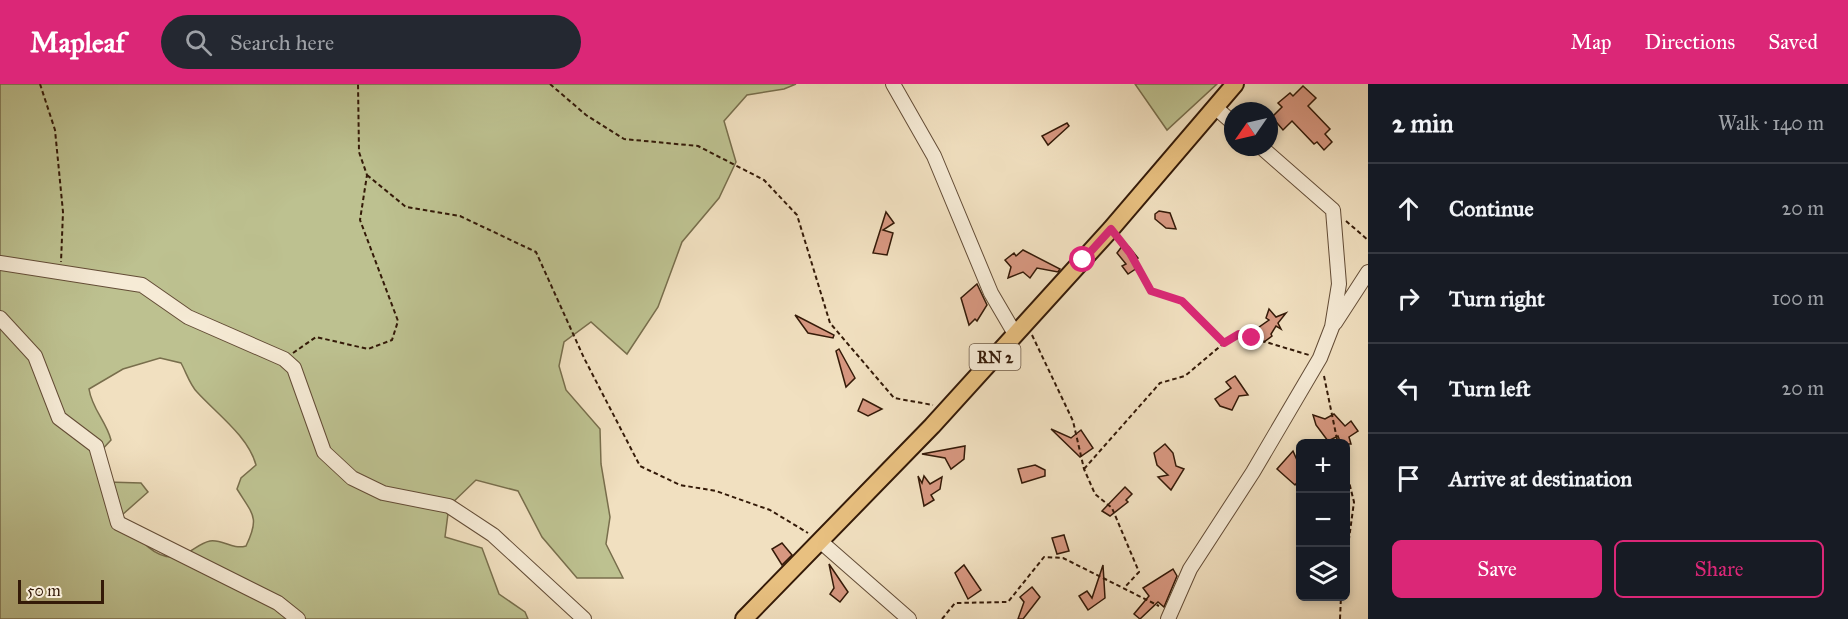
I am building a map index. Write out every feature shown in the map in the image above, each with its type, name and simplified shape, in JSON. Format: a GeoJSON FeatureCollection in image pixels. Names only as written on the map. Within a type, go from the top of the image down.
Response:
{"type":"FeatureCollection","features":[{"type":"Feature","properties":{"kind":"main road","name":"RN 2"},"geometry":{"type":"LineString","coordinates":[[744,619],[949,408],[1111,229],[1235,84]]}},
{"type":"Feature","properties":{"kind":"street"},"geometry":{"type":"LineString","coordinates":[[893,84],[934,156],[991,293],[1021,329]]}},
{"type":"Feature","properties":{"kind":"street"},"geometry":{"type":"LineString","coordinates":[[1216,108],[1224,115]]}},
{"type":"Feature","properties":{"kind":"street"},"geometry":{"type":"LineString","coordinates":[[1170,616],[1190,569],[1253,472],[1320,358],[1332,327],[1339,284],[1333,210],[1271,156]]}},
{"type":"Feature","properties":{"kind":"street"},"geometry":{"type":"LineString","coordinates":[[0,263],[142,285],[189,317],[284,359],[294,368],[324,452],[352,478],[383,493],[448,506],[493,535],[584,619]]}},
{"type":"Feature","properties":{"kind":"street"},"geometry":{"type":"LineString","coordinates":[[1332,327],[1368,272]]}},
{"type":"Feature","properties":{"kind":"street"},"geometry":{"type":"LineString","coordinates":[[0,318],[35,356],[59,418],[96,446],[118,523],[278,603],[298,619]]}},
{"type":"Feature","properties":{"kind":"street"},"geometry":{"type":"LineString","coordinates":[[820,541],[909,619]]}},
{"type":"Feature","properties":{"kind":"path"},"geometry":{"type":"LineString","coordinates":[[40,84],[54,130],[63,212],[61,271]]}},
{"type":"Feature","properties":{"kind":"path"},"geometry":{"type":"LineString","coordinates":[[284,359],[316,337],[368,349],[392,340],[398,321],[360,220],[367,175],[359,152],[358,84]]}},
{"type":"Feature","properties":{"kind":"path"},"geometry":{"type":"LineString","coordinates":[[550,84],[586,115],[624,139],[698,146],[764,180],[797,214],[830,323],[894,398],[949,408]]}},
{"type":"Feature","properties":{"kind":"path"},"geometry":{"type":"LineString","coordinates":[[367,175],[406,207],[459,216],[536,252],[584,358],[640,466],[680,485],[716,491],[770,510],[820,541]]}},
{"type":"Feature","properties":{"kind":"path"},"geometry":{"type":"LineString","coordinates":[[1333,210],[1368,240]]}},
{"type":"Feature","properties":{"kind":"path"},"geometry":{"type":"LineString","coordinates":[[1111,229],[1130,253],[1151,291],[1182,301],[1224,343]]}},
{"type":"Feature","properties":{"kind":"path"},"geometry":{"type":"LineString","coordinates":[[1021,329],[1073,421],[1084,469],[1095,494],[1112,508],[1139,572],[1124,588]]}},
{"type":"Feature","properties":{"kind":"path"},"geometry":{"type":"LineString","coordinates":[[1084,469],[1160,383],[1185,376],[1224,343],[1239,334],[1320,358],[1337,439]]}},
{"type":"Feature","properties":{"kind":"path"},"geometry":{"type":"LineString","coordinates":[[1348,547],[1354,502],[1350,486]]}},
{"type":"Feature","properties":{"kind":"path"},"geometry":{"type":"LineString","coordinates":[[942,619],[955,603],[1008,602],[1044,557],[1063,558],[1124,588],[1170,616]]}},
{"type":"Feature","properties":{"kind":"path"},"geometry":{"type":"LineString","coordinates":[[1340,619],[1341,601]]}},
{"type":"Feature","properties":{"kind":"green space"},"geometry":{"type":"Polygon","coordinates":[[[0,84],[796,84],[784,89],[747,95],[724,121],[736,162],[719,198],[682,242],[658,307],[627,354],[591,322],[564,342],[559,366],[566,390],[600,429],[601,464],[610,517],[606,544],[623,578],[577,578],[542,537],[518,491],[476,480],[449,506],[445,537],[482,548],[499,594],[525,612],[528,619],[0,619],[0,84]],[[160,358],[123,369],[89,389],[93,403],[111,440],[97,455],[107,482],[141,483],[148,492],[122,515],[146,545],[161,555],[170,557],[184,555],[210,541],[236,547],[246,546],[254,522],[251,511],[237,489],[241,478],[256,465],[252,454],[239,435],[195,389],[181,363],[160,358]]]}},
{"type":"Feature","properties":{"kind":"green space"},"geometry":{"type":"Polygon","coordinates":[[[1135,84],[1217,84],[1167,130],[1135,84]]]}},
{"type":"Feature","properties":{"kind":"building"},"geometry":{"type":"Polygon","coordinates":[[[1303,86],[1316,98],[1308,106],[1330,129],[1325,134],[1332,142],[1324,150],[1317,142],[1314,144],[1292,121],[1283,130],[1278,124],[1278,111],[1282,107],[1278,103],[1290,93],[1293,96],[1303,86]]]}},
{"type":"Feature","properties":{"kind":"building"},"geometry":{"type":"Polygon","coordinates":[[[1067,123],[1069,126],[1048,145],[1042,136],[1067,123]]]}},
{"type":"Feature","properties":{"kind":"building"},"geometry":{"type":"Polygon","coordinates":[[[1159,211],[1170,213],[1176,229],[1166,228],[1155,219],[1155,214],[1159,211]]]}},
{"type":"Feature","properties":{"kind":"building"},"geometry":{"type":"Polygon","coordinates":[[[886,212],[894,223],[883,230],[893,233],[887,255],[873,253],[886,212]]]}},
{"type":"Feature","properties":{"kind":"building"},"geometry":{"type":"Polygon","coordinates":[[[1123,245],[1129,247],[1138,258],[1133,261],[1137,268],[1128,274],[1122,266],[1126,264],[1117,253],[1123,245]]]}},
{"type":"Feature","properties":{"kind":"building"},"geometry":{"type":"Polygon","coordinates":[[[1023,250],[1060,269],[1058,272],[1037,268],[1030,278],[1023,272],[1008,278],[1011,267],[1005,260],[1014,253],[1016,256],[1023,250]]]}},
{"type":"Feature","properties":{"kind":"building"},"geometry":{"type":"Polygon","coordinates":[[[977,284],[987,305],[977,321],[975,319],[969,325],[961,298],[977,284]]]}},
{"type":"Feature","properties":{"kind":"building"},"geometry":{"type":"Polygon","coordinates":[[[1269,309],[1276,317],[1286,313],[1278,323],[1281,329],[1276,326],[1272,336],[1264,342],[1255,330],[1269,320],[1266,318],[1269,309]]]}},
{"type":"Feature","properties":{"kind":"building"},"geometry":{"type":"Polygon","coordinates":[[[795,315],[834,335],[833,338],[808,333],[795,315]]]}},
{"type":"Feature","properties":{"kind":"building"},"geometry":{"type":"Polygon","coordinates":[[[839,349],[855,378],[846,387],[836,351],[839,349]]]}},
{"type":"Feature","properties":{"kind":"building"},"geometry":{"type":"Polygon","coordinates":[[[1235,376],[1248,395],[1239,396],[1232,410],[1220,406],[1215,399],[1231,388],[1226,382],[1235,376]]]}},
{"type":"Feature","properties":{"kind":"building"},"geometry":{"type":"Polygon","coordinates":[[[863,399],[882,409],[868,416],[858,411],[863,399]]]}},
{"type":"Feature","properties":{"kind":"building"},"geometry":{"type":"Polygon","coordinates":[[[1334,414],[1345,426],[1351,421],[1358,431],[1349,437],[1350,439],[1339,439],[1338,436],[1326,439],[1316,425],[1313,415],[1325,419],[1334,414]]]}},
{"type":"Feature","properties":{"kind":"building"},"geometry":{"type":"Polygon","coordinates":[[[1051,429],[1071,438],[1081,430],[1093,448],[1080,457],[1051,429]]]}},
{"type":"Feature","properties":{"kind":"building"},"geometry":{"type":"Polygon","coordinates":[[[1165,444],[1173,453],[1176,466],[1184,469],[1171,490],[1158,477],[1168,475],[1157,465],[1154,453],[1165,444]]]}},
{"type":"Feature","properties":{"kind":"building"},"geometry":{"type":"Polygon","coordinates":[[[965,446],[964,459],[951,469],[945,458],[922,454],[965,446]]]}},
{"type":"Feature","properties":{"kind":"building"},"geometry":{"type":"Polygon","coordinates":[[[1293,451],[1296,458],[1296,484],[1295,485],[1277,469],[1293,451]]]}},
{"type":"Feature","properties":{"kind":"building"},"geometry":{"type":"Polygon","coordinates":[[[1035,465],[1045,470],[1045,476],[1022,483],[1018,469],[1035,465]]]}},
{"type":"Feature","properties":{"kind":"building"},"geometry":{"type":"Polygon","coordinates":[[[918,476],[922,483],[924,476],[930,484],[942,477],[940,489],[931,495],[934,500],[924,506],[918,476]]]}},
{"type":"Feature","properties":{"kind":"building"},"geometry":{"type":"Polygon","coordinates":[[[1125,487],[1132,494],[1126,500],[1128,502],[1110,516],[1102,511],[1125,487]]]}},
{"type":"Feature","properties":{"kind":"building"},"geometry":{"type":"Polygon","coordinates":[[[1064,535],[1069,551],[1057,554],[1052,538],[1064,535]]]}},
{"type":"Feature","properties":{"kind":"building"},"geometry":{"type":"Polygon","coordinates":[[[782,543],[792,555],[782,565],[772,549],[782,543]]]}},
{"type":"Feature","properties":{"kind":"building"},"geometry":{"type":"Polygon","coordinates":[[[829,564],[848,592],[840,602],[830,594],[834,588],[829,564]]]}},
{"type":"Feature","properties":{"kind":"building"},"geometry":{"type":"Polygon","coordinates":[[[964,565],[981,590],[968,599],[955,573],[964,565]]]}},
{"type":"Feature","properties":{"kind":"building"},"geometry":{"type":"Polygon","coordinates":[[[1103,565],[1105,598],[1088,610],[1079,596],[1087,591],[1092,598],[1103,565]]]}},
{"type":"Feature","properties":{"kind":"building"},"geometry":{"type":"Polygon","coordinates":[[[1173,569],[1177,576],[1164,607],[1158,602],[1140,619],[1134,614],[1149,596],[1143,588],[1173,569]]]}},
{"type":"Feature","properties":{"kind":"building"},"geometry":{"type":"Polygon","coordinates":[[[1032,587],[1040,597],[1023,619],[1018,619],[1024,602],[1020,597],[1032,587]]]}},
{"type":"Feature","properties":{"kind":"route"},"geometry":{"type":"LineString","coordinates":[[1083,260],[1111,229],[1130,253],[1151,291],[1182,301],[1224,343],[1239,334],[1252,338]]}}]}
